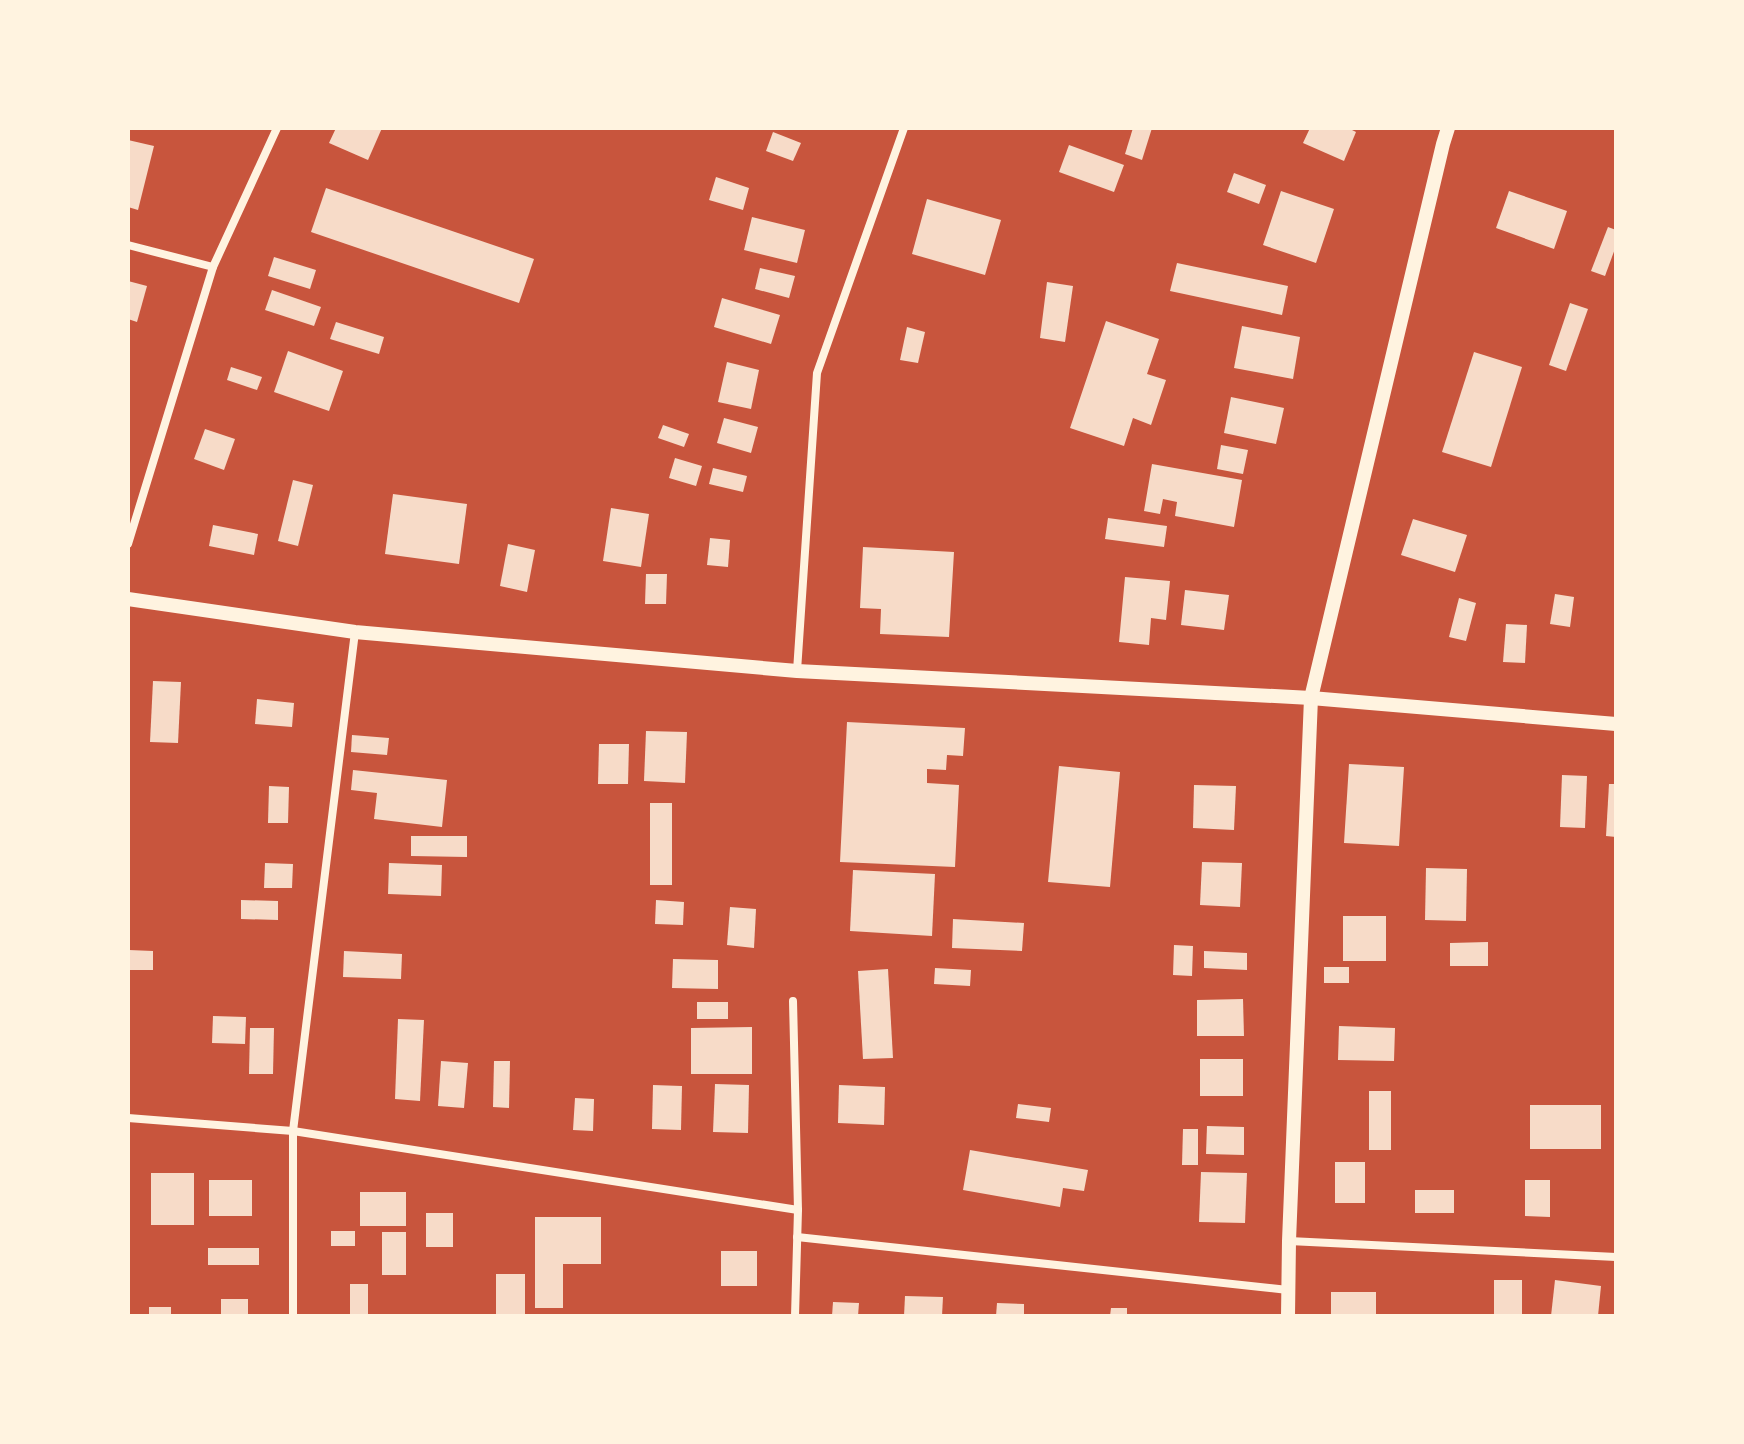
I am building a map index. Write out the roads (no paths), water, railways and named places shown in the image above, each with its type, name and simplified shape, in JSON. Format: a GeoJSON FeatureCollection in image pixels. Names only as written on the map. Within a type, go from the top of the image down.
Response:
{"type":"FeatureCollection","features":[{"type":"Feature","properties":{"kind":"street"},"geometry":{"type":"LineString","coordinates":[[128,544],[213,267],[277,128]]}},
{"type":"Feature","properties":{"kind":"street"},"geometry":{"type":"LineString","coordinates":[[797,671],[817,373],[904,128]]}},
{"type":"Feature","properties":{"kind":"street"},"geometry":{"type":"LineString","coordinates":[[1288,1316],[1311,698],[1448,128]]}},
{"type":"Feature","properties":{"kind":"street"},"geometry":{"type":"LineString","coordinates":[[128,245],[213,267]]}},
{"type":"Feature","properties":{"kind":"street"},"geometry":{"type":"LineString","coordinates":[[128,599],[355,632],[797,671],[1311,698],[1616,724]]}},
{"type":"Feature","properties":{"kind":"street"},"geometry":{"type":"LineString","coordinates":[[293,1316],[293,1131],[355,632]]}},
{"type":"Feature","properties":{"kind":"street"},"geometry":{"type":"LineString","coordinates":[[793,1001],[798,1210],[795,1316]]}},
{"type":"Feature","properties":{"kind":"street"},"geometry":{"type":"LineString","coordinates":[[128,1118],[293,1131],[798,1210]]}},
{"type":"Feature","properties":{"kind":"street"},"geometry":{"type":"LineString","coordinates":[[797,1237],[1288,1290]]}},
{"type":"Feature","properties":{"kind":"street"},"geometry":{"type":"LineString","coordinates":[[1289,1241],[1616,1257]]}}]}
